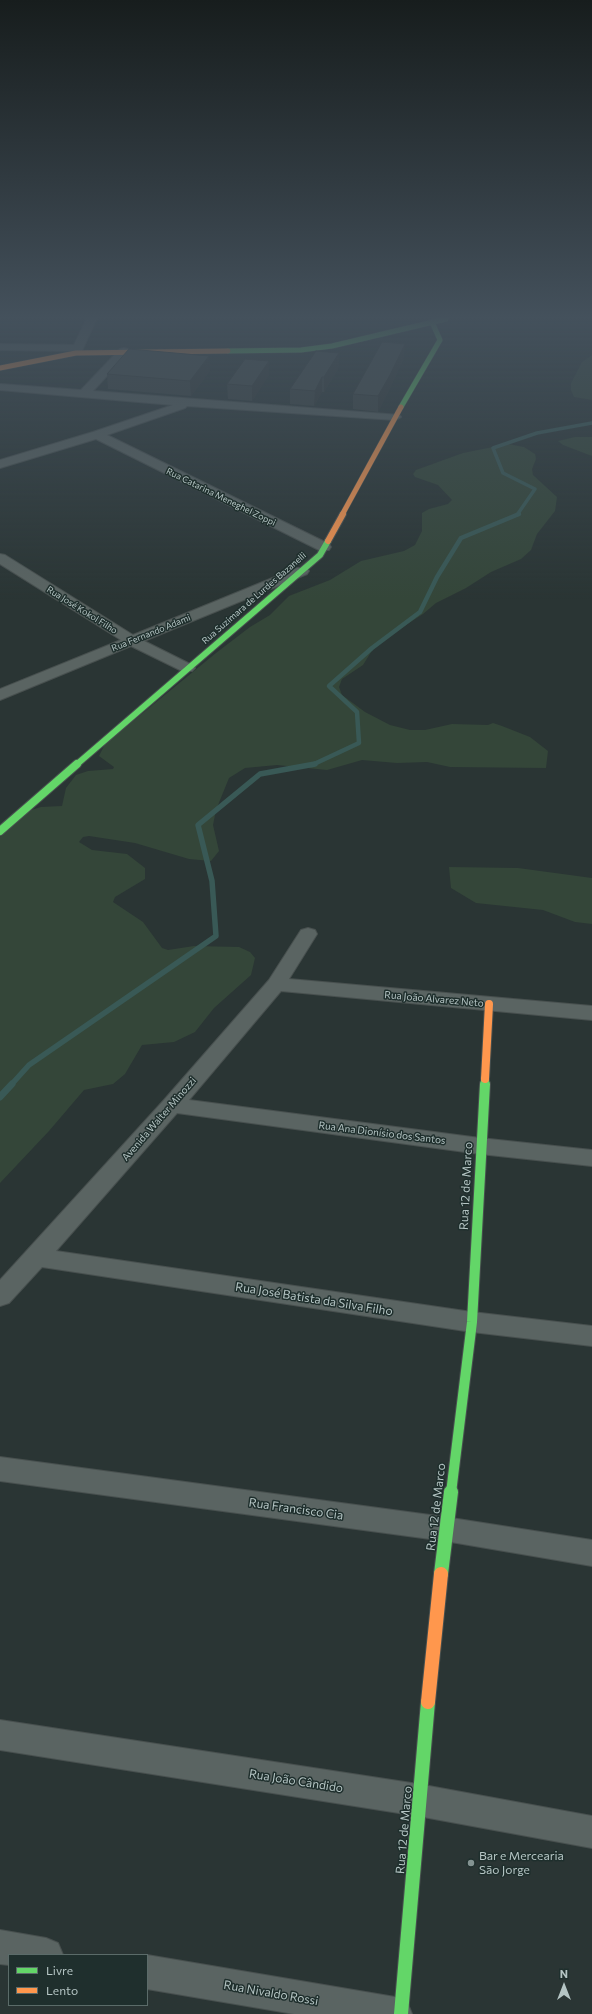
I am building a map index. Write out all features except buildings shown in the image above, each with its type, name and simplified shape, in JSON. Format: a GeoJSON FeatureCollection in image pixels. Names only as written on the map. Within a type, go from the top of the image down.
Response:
{"type":"FeatureCollection","features":[{"type":"Feature","properties":{"kind":"street"},"geometry":{"type":"LineString","coordinates":[[0,464],[97,435],[163,412]]}},
{"type":"Feature","properties":{"kind":"street"},"geometry":{"type":"LineString","coordinates":[[321,412],[394,417]]}},
{"type":"Feature","properties":{"kind":"street","name":"Rua Suzimara de Lurdes Bazanelli"},"geometry":{"type":"LineString","coordinates":[[0,831],[187,668],[320,555],[397,412]]}},
{"type":"Feature","properties":{"kind":"street","name":"Rua Catarina Meneghel Zoppi"},"geometry":{"type":"LineString","coordinates":[[97,435],[324,547]]}},
{"type":"Feature","properties":{"kind":"street","name":"Rua José Kokol Filho"},"geometry":{"type":"LineString","coordinates":[[0,558],[132,641],[187,668]]}},
{"type":"Feature","properties":{"kind":"street","name":"Rua Fernando Adami"},"geometry":{"type":"LineString","coordinates":[[0,695],[302,570]]}},
{"type":"Feature","properties":{"kind":"street","name":"Avenida Walter Minozzi"},"geometry":{"type":"LineString","coordinates":[[0,1296],[37,1258],[276,984],[308,934]]}},
{"type":"Feature","properties":{"kind":"street","name":"Rua João Alvarez Neto"},"geometry":{"type":"LineString","coordinates":[[276,984],[592,1013]]}},
{"type":"Feature","properties":{"kind":"street","name":"Rua 12 de Marco"},"geometry":{"type":"LineString","coordinates":[[401,2014],[418,1800],[445,1529],[472,1322],[480,1146],[489,1004]]}},
{"type":"Feature","properties":{"kind":"street","name":"Rua Ana Dionísio dos Santos"},"geometry":{"type":"LineString","coordinates":[[172,1105],[480,1146],[592,1158]]}},
{"type":"Feature","properties":{"kind":"street","name":"Rua José Batista da Silva Filho"},"geometry":{"type":"LineString","coordinates":[[37,1258],[472,1322],[592,1336]]}},
{"type":"Feature","properties":{"kind":"street","name":"Rua Francisco Cia"},"geometry":{"type":"LineString","coordinates":[[0,1469],[445,1529],[592,1553]]}},
{"type":"Feature","properties":{"kind":"street","name":"Rua João Cândido"},"geometry":{"type":"LineString","coordinates":[[0,1735],[418,1800],[592,1832]]}},
{"type":"Feature","properties":{"kind":"street"},"geometry":{"type":"LineString","coordinates":[[0,1947],[40,1954]]}},
{"type":"Feature","properties":{"kind":"street","name":"Rua Nivaldo Rossi"},"geometry":{"type":"LineString","coordinates":[[148,1972],[395,2014]]}},
{"type":"Feature","properties":{"kind":"green space"},"geometry":{"type":"Polygon","coordinates":[[[575,437],[592,437],[592,456],[563,445],[558,441],[575,437]]]}},
{"type":"Feature","properties":{"kind":"green space"},"geometry":{"type":"Polygon","coordinates":[[[508,444],[524,447],[535,454],[536,459],[532,469],[533,475],[557,497],[555,511],[537,534],[531,550],[521,559],[491,572],[466,588],[436,603],[423,614],[376,644],[363,665],[342,679],[339,687],[342,695],[365,712],[390,725],[410,730],[425,730],[452,724],[488,725],[493,723],[502,726],[530,737],[548,751],[546,768],[450,767],[427,762],[397,763],[362,760],[327,770],[277,765],[245,768],[229,778],[216,810],[213,825],[219,851],[211,861],[189,859],[135,843],[89,836],[83,837],[79,842],[92,850],[127,854],[145,868],[145,879],[115,897],[113,902],[143,922],[162,948],[168,950],[194,946],[239,947],[250,952],[255,958],[251,975],[214,1008],[195,1032],[174,1042],[142,1045],[125,1074],[113,1084],[84,1090],[49,1131],[0,1183],[0,832],[31,810],[41,807],[62,806],[66,788],[76,775],[88,771],[113,769],[114,767],[99,756],[105,744],[216,653],[250,627],[270,615],[289,596],[330,580],[361,561],[404,551],[415,545],[422,531],[422,513],[429,509],[448,504],[452,500],[438,485],[415,477],[413,474],[416,470],[463,453],[508,444]]]}},
{"type":"Feature","properties":{"kind":"green space"},"geometry":{"type":"Polygon","coordinates":[[[449,867],[518,868],[592,878],[592,924],[575,922],[543,910],[476,903],[451,888],[449,867]]]}},
{"type":"Feature","properties":{"kind":"waterway"},"geometry":{"type":"LineString","coordinates":[[517,515],[535,489],[503,473],[493,448],[537,433],[592,423]]}},
{"type":"Feature","properties":{"kind":"waterway"},"geometry":{"type":"LineString","coordinates":[[314,764],[359,743],[357,712],[329,686],[372,648],[420,612],[437,577],[461,538],[517,515]]}},
{"type":"Feature","properties":{"kind":"waterway"},"geometry":{"type":"LineString","coordinates":[[11,1085],[29,1065],[216,936],[212,881],[198,825],[260,774],[314,764]]}},
{"type":"Feature","properties":{"kind":"waterway"},"geometry":{"type":"LineString","coordinates":[[0,1097],[12,1084]]}},
{"type":"Feature","properties":{"kind":"traffic: fast"},"geometry":{"type":"LineString","coordinates":[[0,831],[320,555],[328,541]]}},
{"type":"Feature","properties":{"kind":"traffic: fast"},"geometry":{"type":"LineString","coordinates":[[441,1574],[472,1322],[485,1079]]}},
{"type":"Feature","properties":{"kind":"traffic: fast"},"geometry":{"type":"LineString","coordinates":[[401,2014],[428,1702]]}},
{"type":"Feature","properties":{"kind":"traffic: slow"},"geometry":{"type":"LineString","coordinates":[[328,541],[398,412]]}},
{"type":"Feature","properties":{"kind":"traffic: slow"},"geometry":{"type":"LineString","coordinates":[[485,1079],[489,1004]]}},
{"type":"Feature","properties":{"kind":"traffic: slow"},"geometry":{"type":"LineString","coordinates":[[428,1702],[441,1574]]}},
{"type":"Feature","properties":{"kind":"place","name":"Bar e Mercearia São Jorge"},"geometry":{"type":"Point","coordinates":[471,1863]}}]}
